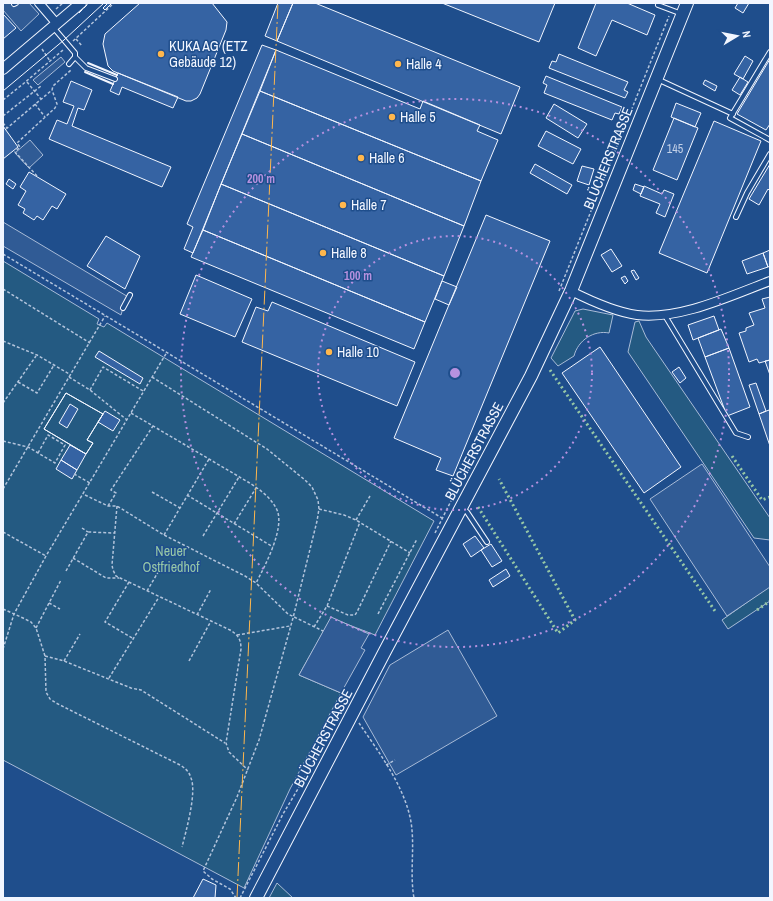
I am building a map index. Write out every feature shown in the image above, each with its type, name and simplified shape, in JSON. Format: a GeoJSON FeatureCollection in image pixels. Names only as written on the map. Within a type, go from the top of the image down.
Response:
{"type":"FeatureCollection","features":[{"type":"Feature","properties":{"kind":"main road","name":"BLÜCHERSTRASSE"},"geometry":{"type":"LineString","coordinates":[[256,898],[531,376],[571,291],[656,79],[677,12],[687,3]]}},
{"type":"Feature","properties":{"kind":"street"},"geometry":{"type":"LineString","coordinates":[[39,3],[55,25]]}},
{"type":"Feature","properties":{"kind":"street"},"geometry":{"type":"LineString","coordinates":[[3,69],[81,3]]}},
{"type":"Feature","properties":{"kind":"street"},"geometry":{"type":"LineString","coordinates":[[571,291],[590,300],[628,313],[652,315],[664,314],[700,306],[770,281]]}},
{"type":"Feature","properties":{"kind":"lane"},"geometry":{"type":"LineString","coordinates":[[659,3],[658,5],[677,12]]}},
{"type":"Feature","properties":{"kind":"lane"},"geometry":{"type":"LineString","coordinates":[[55,25],[75,53],[75,57],[86,68],[115,80]]}},
{"type":"Feature","properties":{"kind":"lane"},"geometry":{"type":"LineString","coordinates":[[770,52],[730,118],[770,140]]}},
{"type":"Feature","properties":{"kind":"lane"},"geometry":{"type":"LineString","coordinates":[[69,64],[75,57]]}},
{"type":"Feature","properties":{"kind":"lane"},"geometry":{"type":"LineString","coordinates":[[656,79],[733,114]]}},
{"type":"Feature","properties":{"kind":"lane"},"geometry":{"type":"LineString","coordinates":[[736,217],[770,154]]}},
{"type":"Feature","properties":{"kind":"lane"},"geometry":{"type":"LineString","coordinates":[[123,308],[130,295]]}},
{"type":"Feature","properties":{"kind":"lane"},"geometry":{"type":"LineString","coordinates":[[664,314],[736,433],[748,437]]}},
{"type":"Feature","properties":{"kind":"lane"},"geometry":{"type":"LineString","coordinates":[[461,508],[467,512],[487,542]]}},
{"type":"Feature","properties":{"kind":"path"},"geometry":{"type":"LineString","coordinates":[[3,100],[76,39],[114,3],[117,7]]}},
{"type":"Feature","properties":{"kind":"path"},"geometry":{"type":"LineString","coordinates":[[110,7],[114,10]]}},
{"type":"Feature","properties":{"kind":"path","name":"BLÜCHERSTRASSE"},"geometry":{"type":"LineString","coordinates":[[558,292],[677,12]]}},
{"type":"Feature","properties":{"kind":"path"},"geometry":{"type":"LineString","coordinates":[[76,39],[82,46]]}},
{"type":"Feature","properties":{"kind":"path"},"geometry":{"type":"LineString","coordinates":[[3,123],[6,128],[52,90],[53,86],[80,62]]}},
{"type":"Feature","properties":{"kind":"path"},"geometry":{"type":"LineString","coordinates":[[27,81],[41,99]]}},
{"type":"Feature","properties":{"kind":"path"},"geometry":{"type":"LineString","coordinates":[[3,116],[41,86]]}},
{"type":"Feature","properties":{"kind":"path"},"geometry":{"type":"LineString","coordinates":[[37,176],[15,152],[20,147],[17,143],[55,108],[57,104],[52,90]]}},
{"type":"Feature","properties":{"kind":"path"},"geometry":{"type":"LineString","coordinates":[[35,104],[45,117]]}},
{"type":"Feature","properties":{"kind":"path"},"geometry":{"type":"LineString","coordinates":[[3,254],[442,518]]}},
{"type":"Feature","properties":{"kind":"path"},"geometry":{"type":"LineString","coordinates":[[3,289],[90,343]]}},
{"type":"Feature","properties":{"kind":"path"},"geometry":{"type":"LineString","coordinates":[[3,489],[106,316]]}},
{"type":"Feature","properties":{"kind":"path"},"geometry":{"type":"LineString","coordinates":[[3,341],[37,355],[54,365],[90,390],[126,420]]}},
{"type":"Feature","properties":{"kind":"path"},"geometry":{"type":"LineString","coordinates":[[3,648],[14,614],[46,556],[167,352]]}},
{"type":"Feature","properties":{"kind":"path"},"geometry":{"type":"LineString","coordinates":[[3,403],[37,355]]}},
{"type":"Feature","properties":{"kind":"path"},"geometry":{"type":"LineString","coordinates":[[18,382],[37,393],[54,365]]}},
{"type":"Feature","properties":{"kind":"path"},"geometry":{"type":"LineString","coordinates":[[90,390],[103,367],[143,391]]}},
{"type":"Feature","properties":{"kind":"path"},"geometry":{"type":"LineString","coordinates":[[152,377],[252,439],[279,458],[312,487],[318,500],[319,509],[317,522],[293,618],[259,740],[237,797],[203,871],[212,879],[230,889],[236,898]]}},
{"type":"Feature","properties":{"kind":"path"},"geometry":{"type":"LineString","coordinates":[[131,413],[239,476],[256,487],[274,504],[279,515],[279,525],[273,547],[256,584]]}},
{"type":"Feature","properties":{"kind":"path"},"geometry":{"type":"LineString","coordinates":[[108,506],[116,493],[111,490],[153,426]]}},
{"type":"Feature","properties":{"kind":"path"},"geometry":{"type":"LineString","coordinates":[[3,441],[28,447],[38,453],[55,463],[65,445],[48,435],[38,453]]}},
{"type":"Feature","properties":{"kind":"path"},"geometry":{"type":"LineString","coordinates":[[164,535],[209,459]]}},
{"type":"Feature","properties":{"kind":"path"},"geometry":{"type":"LineString","coordinates":[[74,474],[90,483]]}},
{"type":"Feature","properties":{"kind":"path"},"geometry":{"type":"LineString","coordinates":[[203,536],[239,476]]}},
{"type":"Feature","properties":{"kind":"path"},"geometry":{"type":"LineString","coordinates":[[234,524],[256,487]]}},
{"type":"Feature","properties":{"kind":"path"},"geometry":{"type":"LineString","coordinates":[[152,492],[180,508]]}},
{"type":"Feature","properties":{"kind":"path"},"geometry":{"type":"LineString","coordinates":[[84,494],[108,506],[116,506],[164,535],[245,576],[256,584],[293,618],[323,631]]}},
{"type":"Feature","properties":{"kind":"path"},"geometry":{"type":"LineString","coordinates":[[187,496],[273,547]]}},
{"type":"Feature","properties":{"kind":"path"},"geometry":{"type":"LineString","coordinates":[[356,520],[370,496]]}},
{"type":"Feature","properties":{"kind":"path"},"geometry":{"type":"LineString","coordinates":[[116,506],[112,565],[114,574],[119,578],[158,597],[211,621],[237,635],[240,639],[241,649],[226,743],[229,752],[248,770]]}},
{"type":"Feature","properties":{"kind":"path"},"geometry":{"type":"LineString","coordinates":[[319,509],[344,515],[356,520],[410,552]]}},
{"type":"Feature","properties":{"kind":"path"},"geometry":{"type":"LineString","coordinates":[[314,627],[327,606],[360,522]]}},
{"type":"Feature","properties":{"kind":"path"},"geometry":{"type":"LineString","coordinates":[[82,528],[88,532],[114,533]]}},
{"type":"Feature","properties":{"kind":"path"},"geometry":{"type":"LineString","coordinates":[[3,532],[46,556]]}},
{"type":"Feature","properties":{"kind":"path"},"geometry":{"type":"LineString","coordinates":[[66,571],[88,532]]}},
{"type":"Feature","properties":{"kind":"path"},"geometry":{"type":"LineString","coordinates":[[378,614],[417,539]]}},
{"type":"Feature","properties":{"kind":"path"},"geometry":{"type":"LineString","coordinates":[[327,606],[348,615],[355,615],[392,541]]}},
{"type":"Feature","properties":{"kind":"path"},"geometry":{"type":"LineString","coordinates":[[72,558],[106,578],[119,578]]}},
{"type":"Feature","properties":{"kind":"path"},"geometry":{"type":"LineString","coordinates":[[147,591],[164,562]]}},
{"type":"Feature","properties":{"kind":"path"},"geometry":{"type":"LineString","coordinates":[[36,628],[61,580]]}},
{"type":"Feature","properties":{"kind":"path"},"geometry":{"type":"LineString","coordinates":[[129,582],[105,622],[134,639]]}},
{"type":"Feature","properties":{"kind":"path"},"geometry":{"type":"LineString","coordinates":[[196,614],[211,589]]}},
{"type":"Feature","properties":{"kind":"path"},"geometry":{"type":"LineString","coordinates":[[109,678],[134,639],[158,597]]}},
{"type":"Feature","properties":{"kind":"path"},"geometry":{"type":"LineString","coordinates":[[49,603],[60,609]]}},
{"type":"Feature","properties":{"kind":"path"},"geometry":{"type":"LineString","coordinates":[[3,609],[27,620],[36,628],[45,656],[46,692],[50,699],[56,704],[178,764],[190,774],[193,792],[182,847]]}},
{"type":"Feature","properties":{"kind":"path"},"geometry":{"type":"LineString","coordinates":[[189,661],[211,621]]}},
{"type":"Feature","properties":{"kind":"path"},"geometry":{"type":"LineString","coordinates":[[237,635],[291,625]]}},
{"type":"Feature","properties":{"kind":"path"},"geometry":{"type":"LineString","coordinates":[[64,661],[80,634]]}},
{"type":"Feature","properties":{"kind":"path"},"geometry":{"type":"LineString","coordinates":[[45,656],[64,661],[131,688],[141,690],[226,743]]}},
{"type":"Feature","properties":{"kind":"path"},"geometry":{"type":"LineString","coordinates":[[353,713],[386,764],[400,789],[408,808],[412,830],[414,898]]}},
{"type":"Feature","properties":{"kind":"path"},"geometry":{"type":"LineString","coordinates":[[386,764],[394,760]]}},
{"type":"Feature","properties":{"kind":"green space","name":"Neuer Ostfriedhof"},"geometry":{"type":"Polygon","coordinates":[[[3,261],[99,319],[97,324],[104,327],[107,323],[434,521],[375,635],[331,618],[299,675],[341,693],[290,789],[244,888],[3,760],[3,261]]]}},
{"type":"Feature","properties":{"kind":"green space"},"geometry":{"type":"Polygon","coordinates":[[[583,309],[613,315],[609,333],[603,332],[587,337],[579,345],[574,356],[558,366],[551,358],[575,311],[583,309]]]}},
{"type":"Feature","properties":{"kind":"green space"},"geometry":{"type":"Polygon","coordinates":[[[639,321],[646,337],[770,518],[770,540],[754,538],[628,352],[635,322],[639,321]]]}},
{"type":"Feature","properties":{"kind":"green space"},"geometry":{"type":"Polygon","coordinates":[[[770,586],[770,601],[728,629],[722,620],[770,586]]]}},
{"type":"Feature","properties":{"kind":"green space"},"geometry":{"type":"Polygon","coordinates":[[[277,883],[293,898],[269,898],[277,883]]]}},
{"type":"Feature","properties":{"kind":"shaded area"},"geometry":{"type":"Polygon","coordinates":[[[3,3],[29,3],[39,14],[21,31],[3,10],[3,3]]]}},
{"type":"Feature","properties":{"kind":"shaded area"},"geometry":{"type":"Polygon","coordinates":[[[61,57],[65,62],[38,85],[33,80],[61,57]]]}},
{"type":"Feature","properties":{"kind":"shaded area"},"geometry":{"type":"Polygon","coordinates":[[[30,140],[43,155],[29,168],[15,153],[30,140]]]}},
{"type":"Feature","properties":{"kind":"shaded area"},"geometry":{"type":"Polygon","coordinates":[[[3,222],[130,298],[123,308],[121,315],[3,246],[3,222]]]}},
{"type":"Feature","properties":{"kind":"shaded area"},"geometry":{"type":"Polygon","coordinates":[[[702,464],[770,567],[770,587],[727,616],[650,499],[702,464]]]}},
{"type":"Feature","properties":{"kind":"shaded area"},"geometry":{"type":"Polygon","coordinates":[[[331,617],[369,634],[361,648],[365,650],[341,693],[299,675],[331,617]]]}},
{"type":"Feature","properties":{"kind":"shaded area"},"geometry":{"type":"Polygon","coordinates":[[[448,630],[497,716],[396,775],[363,717],[390,665],[448,630]]]}},
{"type":"Feature","properties":{"kind":"building"},"geometry":{"type":"Polygon","coordinates":[[[108,3],[112,3],[105,10],[103,8],[108,3]]]}},
{"type":"Feature","properties":{"kind":"building","name":"KUKA AG (ETZ Gebäude 12)"},"geometry":{"type":"Polygon","coordinates":[[[140,3],[212,3],[227,22],[226,30],[197,98],[191,101],[186,101],[113,71],[108,66],[103,44],[105,34],[140,3]]]}},
{"type":"Feature","properties":{"kind":"building"},"geometry":{"type":"Polygon","coordinates":[[[278,3],[293,3],[277,41],[265,36],[278,3]]]}},
{"type":"Feature","properties":{"kind":"building","name":"Halle 4"},"geometry":{"type":"Polygon","coordinates":[[[293,3],[315,3],[520,87],[501,134],[277,41],[293,3]]]}},
{"type":"Feature","properties":{"kind":"building"},"geometry":{"type":"Polygon","coordinates":[[[442,3],[555,3],[539,42],[442,3]]]}},
{"type":"Feature","properties":{"kind":"building"},"geometry":{"type":"Polygon","coordinates":[[[596,3],[627,3],[655,15],[647,35],[612,20],[596,56],[578,48],[596,3]]]}},
{"type":"Feature","properties":{"kind":"building"},"geometry":{"type":"Polygon","coordinates":[[[738,3],[749,3],[743,13],[735,8],[738,3]]]}},
{"type":"Feature","properties":{"kind":"building"},"geometry":{"type":"Polygon","coordinates":[[[3,14],[16,28],[3,39],[3,14]]]}},
{"type":"Feature","properties":{"kind":"building"},"geometry":{"type":"Polygon","coordinates":[[[262,45],[276,50],[193,253],[184,249],[193,227],[187,224],[262,45]]]}},
{"type":"Feature","properties":{"kind":"building","name":"Halle 5"},"geometry":{"type":"Polygon","coordinates":[[[276,50],[420,109],[423,101],[480,125],[477,131],[498,140],[481,181],[260,91],[276,50]]]}},
{"type":"Feature","properties":{"kind":"building"},"geometry":{"type":"Polygon","coordinates":[[[559,54],[628,82],[624,90],[628,92],[625,98],[549,68],[552,61],[556,62],[559,54]]]}},
{"type":"Feature","properties":{"kind":"building"},"geometry":{"type":"Polygon","coordinates":[[[745,56],[753,61],[743,79],[734,74],[745,56]]]}},
{"type":"Feature","properties":{"kind":"building"},"geometry":{"type":"Polygon","coordinates":[[[770,59],[770,124],[766,130],[737,114],[770,59]]]}},
{"type":"Feature","properties":{"kind":"building"},"geometry":{"type":"Polygon","coordinates":[[[118,73],[178,97],[173,108],[122,87],[119,95],[110,91],[118,73]]]}},
{"type":"Feature","properties":{"kind":"building"},"geometry":{"type":"Polygon","coordinates":[[[546,76],[622,107],[619,114],[615,113],[612,120],[544,93],[547,85],[543,83],[546,76]]]}},
{"type":"Feature","properties":{"kind":"building"},"geometry":{"type":"Polygon","coordinates":[[[740,77],[748,82],[740,95],[732,90],[740,77]]]}},
{"type":"Feature","properties":{"kind":"building"},"geometry":{"type":"Polygon","coordinates":[[[705,80],[717,86],[715,91],[703,84],[705,80]]]}},
{"type":"Feature","properties":{"kind":"building"},"geometry":{"type":"Polygon","coordinates":[[[71,81],[92,90],[84,110],[78,108],[72,126],[171,167],[162,187],[49,139],[57,120],[67,124],[74,106],[63,102],[71,81]]]}},
{"type":"Feature","properties":{"kind":"building","name":"Halle 6"},"geometry":{"type":"Polygon","coordinates":[[[260,91],[481,181],[464,226],[242,134],[260,91]]]}},
{"type":"Feature","properties":{"kind":"building"},"geometry":{"type":"Polygon","coordinates":[[[676,103],[701,113],[695,127],[671,117],[676,103]]]}},
{"type":"Feature","properties":{"kind":"building"},"geometry":{"type":"Polygon","coordinates":[[[554,104],[587,124],[578,138],[546,118],[554,104]]]}},
{"type":"Feature","properties":{"kind":"building"},"geometry":{"type":"Polygon","coordinates":[[[674,118],[698,128],[677,180],[653,170],[674,118]]]}},
{"type":"Feature","properties":{"kind":"building"},"geometry":{"type":"Polygon","coordinates":[[[714,121],[761,141],[707,273],[659,253],[714,121]]]}},
{"type":"Feature","properties":{"kind":"building"},"geometry":{"type":"Polygon","coordinates":[[[3,126],[18,147],[3,159],[3,126]]]}},
{"type":"Feature","properties":{"kind":"building"},"geometry":{"type":"Polygon","coordinates":[[[546,131],[581,149],[573,164],[538,146],[546,131]]]}},
{"type":"Feature","properties":{"kind":"building","name":"Halle 7"},"geometry":{"type":"Polygon","coordinates":[[[242,134],[464,226],[444,276],[221,184],[242,134]]]}},
{"type":"Feature","properties":{"kind":"building"},"geometry":{"type":"Polygon","coordinates":[[[535,164],[572,185],[567,194],[530,173],[535,164]]]}},
{"type":"Feature","properties":{"kind":"building"},"geometry":{"type":"Polygon","coordinates":[[[770,164],[770,191],[768,189],[759,205],[749,199],[770,164]]]}},
{"type":"Feature","properties":{"kind":"building"},"geometry":{"type":"Polygon","coordinates":[[[582,166],[594,169],[589,185],[577,181],[582,166]]]}},
{"type":"Feature","properties":{"kind":"building"},"geometry":{"type":"Polygon","coordinates":[[[29,172],[66,194],[57,209],[52,206],[43,220],[37,216],[34,220],[23,213],[25,209],[18,205],[26,191],[20,187],[29,172]]]}},
{"type":"Feature","properties":{"kind":"building"},"geometry":{"type":"Polygon","coordinates":[[[9,179],[16,184],[13,189],[6,184],[9,179]]]}},
{"type":"Feature","properties":{"kind":"building","name":"Halle 8"},"geometry":{"type":"Polygon","coordinates":[[[221,184],[444,276],[425,322],[203,230],[221,184]]]}},
{"type":"Feature","properties":{"kind":"building"},"geometry":{"type":"Polygon","coordinates":[[[635,184],[644,187],[641,194],[633,190],[635,184]]]}},
{"type":"Feature","properties":{"kind":"building"},"geometry":{"type":"Polygon","coordinates":[[[644,186],[662,194],[664,190],[674,194],[665,217],[656,213],[660,204],[640,196],[644,186]]]}},
{"type":"Feature","properties":{"kind":"building"},"geometry":{"type":"Polygon","coordinates":[[[486,215],[550,241],[453,476],[436,470],[441,458],[394,438],[486,215]]]}},
{"type":"Feature","properties":{"kind":"building"},"geometry":{"type":"Polygon","coordinates":[[[203,230],[425,322],[414,349],[191,257],[203,230]]]}},
{"type":"Feature","properties":{"kind":"building"},"geometry":{"type":"Polygon","coordinates":[[[106,236],[140,256],[125,289],[87,266],[106,236]]]}},
{"type":"Feature","properties":{"kind":"building"},"geometry":{"type":"Polygon","coordinates":[[[611,249],[622,266],[612,272],[601,255],[611,249]]]}},
{"type":"Feature","properties":{"kind":"building"},"geometry":{"type":"Polygon","coordinates":[[[770,250],[770,266],[768,267],[763,253],[770,250]]]}},
{"type":"Feature","properties":{"kind":"building"},"geometry":{"type":"Polygon","coordinates":[[[763,253],[768,267],[747,274],[742,261],[763,253]]]}},
{"type":"Feature","properties":{"kind":"building"},"geometry":{"type":"Polygon","coordinates":[[[634,270],[639,278],[636,280],[631,271],[634,270]]]}},
{"type":"Feature","properties":{"kind":"building"},"geometry":{"type":"Polygon","coordinates":[[[196,275],[252,299],[235,337],[180,314],[196,275]]]}},
{"type":"Feature","properties":{"kind":"building"},"geometry":{"type":"Polygon","coordinates":[[[625,276],[628,281],[625,284],[621,278],[625,276]]]}},
{"type":"Feature","properties":{"kind":"building"},"geometry":{"type":"Polygon","coordinates":[[[442,281],[457,287],[449,305],[435,299],[442,281]]]}},
{"type":"Feature","properties":{"kind":"building"},"geometry":{"type":"Polygon","coordinates":[[[770,297],[770,360],[759,363],[757,359],[749,362],[739,333],[746,331],[746,328],[754,325],[749,313],[765,308],[762,299],[770,297]]]}},
{"type":"Feature","properties":{"kind":"building","name":"Halle 10"},"geometry":{"type":"Polygon","coordinates":[[[272,302],[415,362],[397,406],[242,342],[256,307],[268,311],[272,302]]]}},
{"type":"Feature","properties":{"kind":"building"},"geometry":{"type":"Polygon","coordinates":[[[714,316],[719,330],[693,340],[688,325],[714,316]]]}},
{"type":"Feature","properties":{"kind":"building"},"geometry":{"type":"Polygon","coordinates":[[[721,329],[729,348],[705,357],[698,338],[721,329]]]}},
{"type":"Feature","properties":{"kind":"building"},"geometry":{"type":"Polygon","coordinates":[[[600,347],[681,467],[644,493],[562,373],[600,347]]]}},
{"type":"Feature","properties":{"kind":"building"},"geometry":{"type":"Polygon","coordinates":[[[729,348],[750,407],[727,416],[705,357],[729,348]]]}},
{"type":"Feature","properties":{"kind":"building"},"geometry":{"type":"Polygon","coordinates":[[[99,351],[143,378],[140,384],[95,357],[99,351]]]}},
{"type":"Feature","properties":{"kind":"building"},"geometry":{"type":"Polygon","coordinates":[[[770,360],[770,375],[765,361],[770,360]]]}},
{"type":"Feature","properties":{"kind":"building"},"geometry":{"type":"Polygon","coordinates":[[[679,367],[686,378],[680,383],[672,372],[679,367]]]}},
{"type":"Feature","properties":{"kind":"building"},"geometry":{"type":"Polygon","coordinates":[[[756,383],[766,411],[759,414],[749,385],[756,383]]]}},
{"type":"Feature","properties":{"kind":"building"},"geometry":{"type":"Polygon","coordinates":[[[66,393],[103,414],[87,440],[93,443],[86,454],[44,429],[66,393]],[[70,404],[59,423],[67,428],[78,409],[70,404]]]}},
{"type":"Feature","properties":{"kind":"building"},"geometry":{"type":"Polygon","coordinates":[[[66,393],[103,414],[87,440],[93,443],[86,454],[44,429],[66,393]]]}},
{"type":"Feature","properties":{"kind":"building"},"geometry":{"type":"Polygon","coordinates":[[[769,410],[770,413],[770,446],[759,414],[769,410]]]}},
{"type":"Feature","properties":{"kind":"building"},"geometry":{"type":"Polygon","coordinates":[[[105,411],[120,420],[113,431],[98,422],[105,411]]]}},
{"type":"Feature","properties":{"kind":"building"},"geometry":{"type":"Polygon","coordinates":[[[70,445],[86,454],[77,470],[61,460],[70,445]]]}},
{"type":"Feature","properties":{"kind":"building"},"geometry":{"type":"Polygon","coordinates":[[[61,460],[77,470],[72,479],[56,469],[61,460]]]}},
{"type":"Feature","properties":{"kind":"building"},"geometry":{"type":"Polygon","coordinates":[[[475,536],[484,548],[471,557],[463,544],[475,536]]]}},
{"type":"Feature","properties":{"kind":"building"},"geometry":{"type":"Polygon","coordinates":[[[491,544],[502,561],[492,567],[481,550],[491,544]]]}},
{"type":"Feature","properties":{"kind":"building"},"geometry":{"type":"Polygon","coordinates":[[[506,569],[510,576],[493,587],[489,580],[506,569]]]}},
{"type":"Feature","properties":{"kind":"building"},"geometry":{"type":"Polygon","coordinates":[[[203,879],[216,885],[215,898],[193,898],[203,879]]]}},
{"type":"Feature","properties":{"kind":"tram line"},"geometry":{"type":"LineString","coordinates":[[3,91],[64,40],[104,3]]}},
{"type":"Feature","properties":{"kind":"hedge"},"geometry":{"type":"LineString","coordinates":[[550,370],[715,611]]}},
{"type":"Feature","properties":{"kind":"hedge"},"geometry":{"type":"LineString","coordinates":[[732,456],[762,500],[770,497]]}},
{"type":"Feature","properties":{"kind":"hedge"},"geometry":{"type":"LineString","coordinates":[[478,507],[558,633],[575,620],[499,479]]}},
{"type":"Feature","properties":{"kind":"hedge"},"geometry":{"type":"LineString","coordinates":[[757,610],[770,601]]}},
{"type":"Feature","properties":{"kind":"fence"},"geometry":{"type":"LineString","coordinates":[[79,13],[89,3]]}},
{"type":"Feature","properties":{"kind":"wall"},"geometry":{"type":"LineString","coordinates":[[88,63],[117,75]]}},
{"type":"Feature","properties":{"kind":"wall"},"geometry":{"type":"LineString","coordinates":[[85,72],[113,84]]}},
{"type":"Feature","properties":{"kind":"power"},"geometry":{"type":"LineString","coordinates":[[237,898],[278,3]]}},
{"type":"Feature","properties":{"kind":"place","name":"KUKA AG (ETZ Gebäude 12)"},"geometry":{"type":"Point","coordinates":[161,54]}},
{"type":"Feature","properties":{"kind":"place","name":"Halle 4"},"geometry":{"type":"Point","coordinates":[398,64]}},
{"type":"Feature","properties":{"kind":"place","name":"Halle 5"},"geometry":{"type":"Point","coordinates":[392,117]}},
{"type":"Feature","properties":{"kind":"place","name":"Halle 6"},"geometry":{"type":"Point","coordinates":[361,158]}},
{"type":"Feature","properties":{"kind":"place","name":"Halle 7"},"geometry":{"type":"Point","coordinates":[343,205]}},
{"type":"Feature","properties":{"kind":"place","name":"Halle 8"},"geometry":{"type":"Point","coordinates":[323,253]}},
{"type":"Feature","properties":{"kind":"place","name":"Halle 10"},"geometry":{"type":"Point","coordinates":[329,352]}}]}
